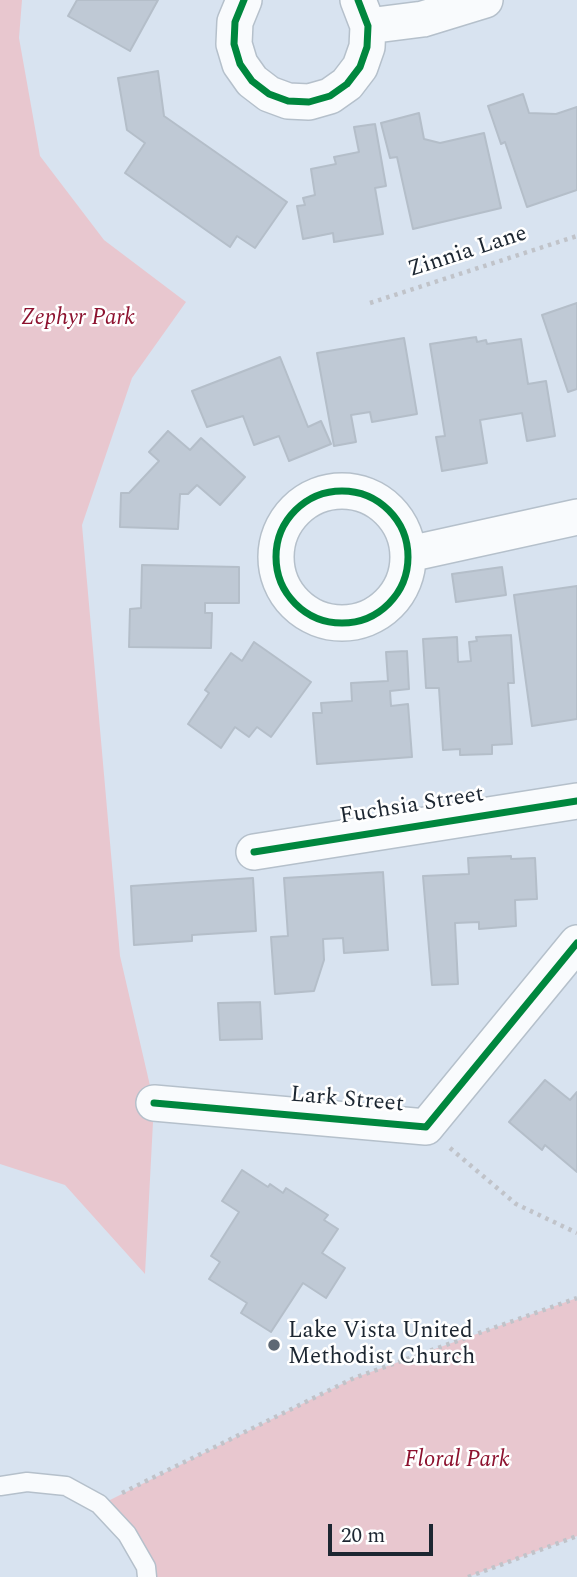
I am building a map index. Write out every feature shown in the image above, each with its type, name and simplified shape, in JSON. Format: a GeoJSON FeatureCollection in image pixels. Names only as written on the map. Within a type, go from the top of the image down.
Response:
{"type":"FeatureCollection","features":[{"type":"Feature","properties":{"kind":"street"},"geometry":{"type":"LineString","coordinates":[[244,0],[235,22],[234,44],[240,64],[260,88],[288,101],[309,102],[330,96],[347,84],[360,67],[367,47],[363,13],[423,19],[485,0]]}},
{"type":"Feature","properties":{"kind":"street"},"geometry":{"type":"LineString","coordinates":[[408,554],[577,517]]}},
{"type":"Feature","properties":{"kind":"street","name":"Fuchsia Street"},"geometry":{"type":"LineString","coordinates":[[254,852],[577,801]]}},
{"type":"Feature","properties":{"kind":"street","name":"Lark Street"},"geometry":{"type":"LineString","coordinates":[[154,1104],[426,1127],[577,943]]}},
{"type":"Feature","properties":{"kind":"lane"},"geometry":{"type":"LineString","coordinates":[[0,1486],[27,1482],[66,1486],[99,1504],[127,1534],[146,1567],[147,1577]]}},
{"type":"Feature","properties":{"kind":"path"},"geometry":{"type":"LineString","coordinates":[[426,1127],[516,1205],[577,1233]]}},
{"type":"Feature","properties":{"kind":"path"},"geometry":{"type":"LineString","coordinates":[[99,1504],[354,1378],[577,1298]]}},
{"type":"Feature","properties":{"kind":"path"},"geometry":{"type":"LineString","coordinates":[[468,1577],[577,1536]]}},
{"type":"Feature","properties":{"kind":"green space","name":"Zephyr Park"},"geometry":{"type":"Polygon","coordinates":[[[0,0],[22,0],[19,38],[40,156],[104,240],[186,302],[132,378],[82,525],[120,956],[154,1103],[145,1274],[65,1185],[0,1164],[0,0]]]}},
{"type":"Feature","properties":{"kind":"green space","name":"Floral Park"},"geometry":{"type":"Polygon","coordinates":[[[577,1298],[577,1536],[468,1577],[151,1577],[102,1504],[354,1378],[577,1298]]]}},
{"type":"Feature","properties":{"kind":"building"},"geometry":{"type":"Polygon","coordinates":[[[77,0],[158,0],[130,51],[68,16],[77,0]]]}},
{"type":"Feature","properties":{"kind":"building"},"geometry":{"type":"Polygon","coordinates":[[[158,71],[164,116],[287,202],[255,248],[237,236],[230,247],[125,173],[145,143],[127,130],[118,78],[158,71]]]}},
{"type":"Feature","properties":{"kind":"building"},"geometry":{"type":"Polygon","coordinates":[[[523,94],[529,113],[556,114],[577,107],[577,190],[527,207],[505,142],[501,144],[488,106],[523,94]]]}},
{"type":"Feature","properties":{"kind":"building"},"geometry":{"type":"Polygon","coordinates":[[[419,113],[424,139],[440,143],[484,133],[501,208],[413,229],[397,157],[390,158],[381,123],[419,113]]]}},
{"type":"Feature","properties":{"kind":"building"},"geometry":{"type":"Polygon","coordinates":[[[375,124],[386,186],[375,188],[383,234],[334,242],[333,233],[303,239],[297,206],[305,205],[303,198],[315,195],[311,169],[336,164],[334,157],[359,152],[354,127],[375,124]]]}},
{"type":"Feature","properties":{"kind":"building"},"geometry":{"type":"Polygon","coordinates":[[[577,303],[577,389],[568,392],[542,315],[577,303]]]}},
{"type":"Feature","properties":{"kind":"building"},"geometry":{"type":"Polygon","coordinates":[[[476,337],[477,342],[486,340],[487,344],[521,339],[528,384],[546,381],[555,436],[527,441],[522,413],[480,420],[487,463],[442,471],[436,437],[445,436],[430,344],[476,337]]]}},
{"type":"Feature","properties":{"kind":"building"},"geometry":{"type":"Polygon","coordinates":[[[404,338],[417,414],[372,422],[370,412],[351,415],[356,442],[334,446],[317,353],[404,338]]]}},
{"type":"Feature","properties":{"kind":"building"},"geometry":{"type":"Polygon","coordinates":[[[280,357],[308,427],[321,421],[331,444],[289,461],[279,436],[254,445],[243,416],[207,427],[192,391],[280,357]]]}},
{"type":"Feature","properties":{"kind":"building"},"geometry":{"type":"Polygon","coordinates":[[[168,431],[190,450],[201,438],[245,477],[220,505],[197,485],[188,494],[180,494],[178,529],[120,527],[121,493],[129,493],[159,461],[149,452],[168,431]]]}},
{"type":"Feature","properties":{"kind":"building"},"geometry":{"type":"Polygon","coordinates":[[[142,565],[239,567],[239,603],[205,603],[205,613],[212,613],[211,648],[129,647],[130,609],[141,608],[142,565]]]}},
{"type":"Feature","properties":{"kind":"building"},"geometry":{"type":"Polygon","coordinates":[[[502,567],[506,595],[456,602],[452,574],[502,567]]]}},
{"type":"Feature","properties":{"kind":"building"},"geometry":{"type":"Polygon","coordinates":[[[577,586],[577,719],[532,726],[514,595],[577,586]]]}},
{"type":"Feature","properties":{"kind":"building"},"geometry":{"type":"Polygon","coordinates":[[[511,635],[514,683],[508,683],[512,744],[492,745],[492,754],[460,755],[460,749],[443,750],[439,688],[426,688],[423,639],[457,637],[458,662],[471,661],[469,642],[477,641],[476,637],[511,635]]]}},
{"type":"Feature","properties":{"kind":"building"},"geometry":{"type":"Polygon","coordinates":[[[254,642],[311,682],[271,737],[257,727],[249,737],[235,727],[221,748],[188,724],[209,693],[205,690],[231,653],[242,661],[254,642]]]}},
{"type":"Feature","properties":{"kind":"building"},"geometry":{"type":"Polygon","coordinates":[[[407,651],[409,689],[390,691],[391,706],[408,704],[412,757],[317,764],[313,713],[322,713],[321,703],[352,701],[351,683],[388,681],[386,652],[407,651]]]}},
{"type":"Feature","properties":{"kind":"building"},"geometry":{"type":"Polygon","coordinates":[[[511,856],[511,859],[535,858],[537,899],[515,900],[516,926],[479,929],[479,922],[455,923],[458,984],[432,985],[423,876],[469,874],[468,858],[511,856]]]}},
{"type":"Feature","properties":{"kind":"building"},"geometry":{"type":"Polygon","coordinates":[[[383,872],[388,950],[344,953],[343,938],[323,939],[324,960],[314,991],[275,994],[271,937],[288,936],[284,878],[383,872]]]}},
{"type":"Feature","properties":{"kind":"building"},"geometry":{"type":"Polygon","coordinates":[[[253,878],[256,931],[192,935],[192,941],[134,945],[131,886],[253,878]]]}},
{"type":"Feature","properties":{"kind":"building"},"geometry":{"type":"Polygon","coordinates":[[[260,1002],[262,1039],[220,1040],[218,1003],[260,1002]]]}},
{"type":"Feature","properties":{"kind":"building"},"geometry":{"type":"Polygon","coordinates":[[[545,1080],[570,1100],[577,1092],[577,1172],[545,1145],[542,1150],[509,1122],[545,1080]]]}},
{"type":"Feature","properties":{"kind":"building"},"geometry":{"type":"Polygon","coordinates":[[[242,1170],[268,1187],[270,1184],[283,1193],[286,1188],[328,1215],[324,1220],[338,1229],[322,1253],[345,1268],[326,1298],[303,1283],[271,1332],[241,1313],[247,1303],[209,1279],[220,1262],[211,1256],[239,1212],[222,1201],[242,1170]]]}},
{"type":"Feature","properties":{"kind":"cycle path"},"geometry":{"type":"LineString","coordinates":[[244,0],[235,22],[234,44],[240,64],[252,81],[269,94],[288,101],[309,102],[330,96],[347,84],[360,67],[367,47],[368,26],[358,0]]}},
{"type":"Feature","properties":{"kind":"cycle path"},"geometry":{"type":"LineString","coordinates":[[342,491],[367,496],[388,511],[403,532],[408,557],[403,582],[388,603],[367,618],[342,623],[317,618],[296,603],[281,582],[276,557],[281,532],[296,511],[317,496],[342,491]]}},
{"type":"Feature","properties":{"kind":"cycle path"},"geometry":{"type":"LineString","coordinates":[[254,852],[577,801]]}},
{"type":"Feature","properties":{"kind":"cycle path"},"geometry":{"type":"LineString","coordinates":[[154,1103],[426,1127],[577,943]]}},
{"type":"Feature","properties":{"kind":"place","name":"Lake Vista United Methodist Church"},"geometry":{"type":"Point","coordinates":[274,1345]}}]}
